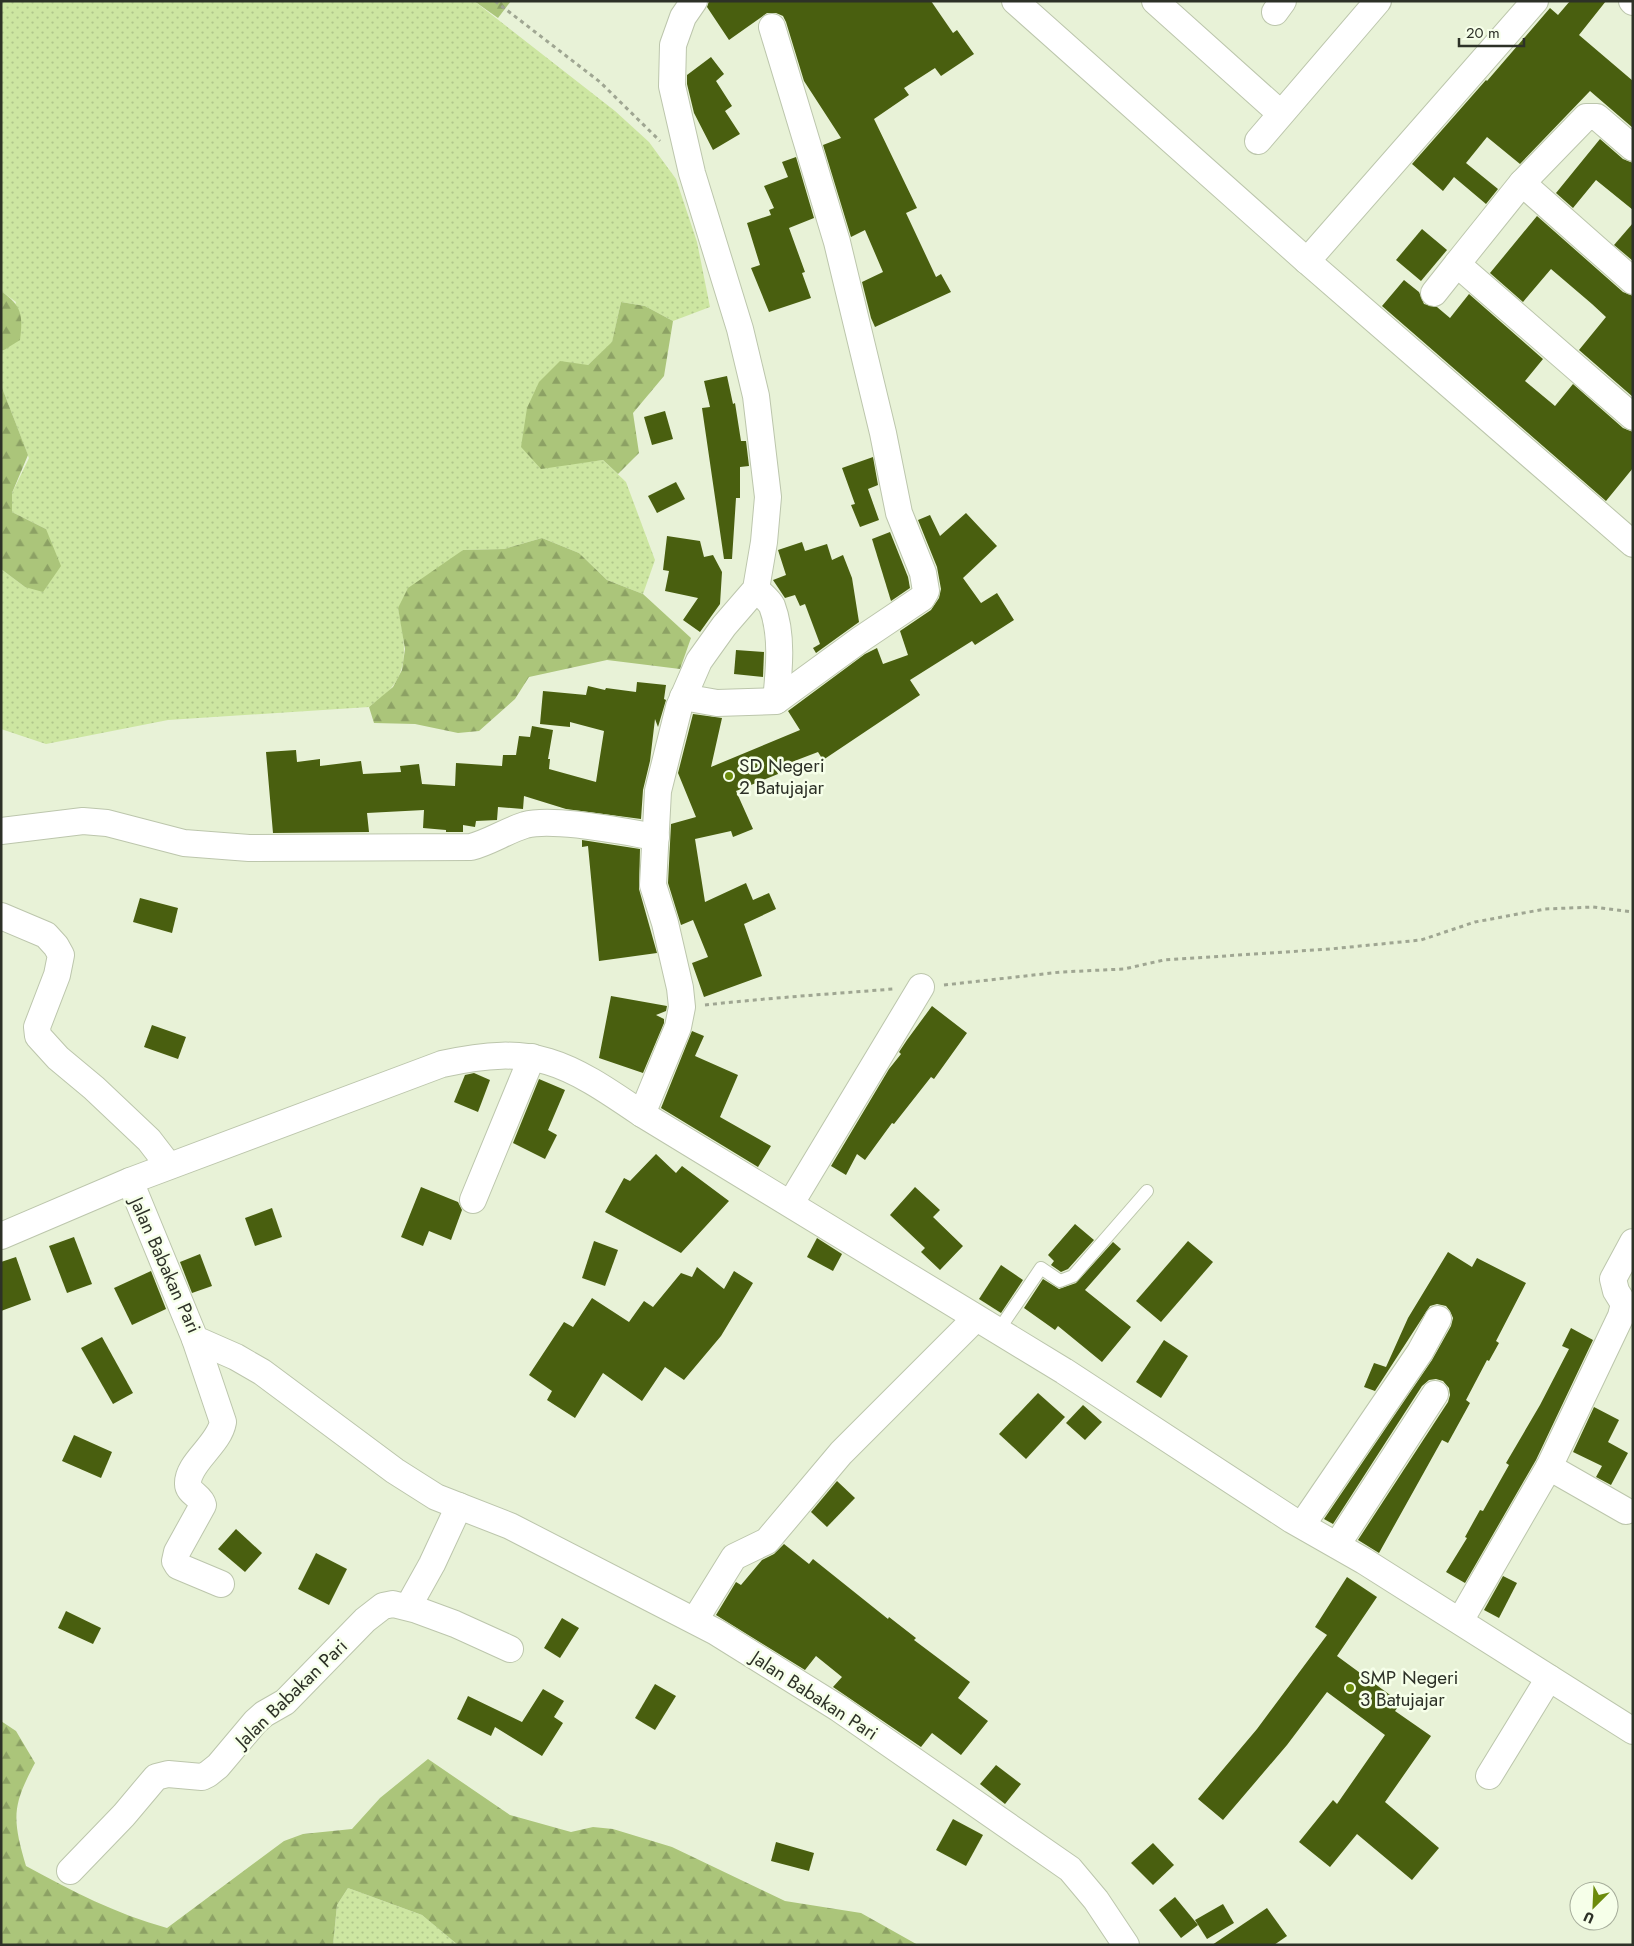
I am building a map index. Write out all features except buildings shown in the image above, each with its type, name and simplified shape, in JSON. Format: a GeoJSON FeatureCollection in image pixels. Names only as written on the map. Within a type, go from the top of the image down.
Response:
{"type":"FeatureCollection","features":[{"type":"Feature","properties":{"kind":"street"},"geometry":{"type":"LineString","coordinates":[[642,1114],[674,1036],[682,1007],[680,988],[665,923],[653,885],[658,791],[679,708],[699,661],[711,642],[756,589],[764,542],[768,497],[756,396],[740,329],[692,173],[672,86],[673,45],[683,17],[694,1]]}},
{"type":"Feature","properties":{"kind":"street"},"geometry":{"type":"LineString","coordinates":[[1015,1],[1307,261],[1633,544]]}},
{"type":"Feature","properties":{"kind":"street"},"geometry":{"type":"LineString","coordinates":[[1155,1],[1280,113]]}},
{"type":"Feature","properties":{"kind":"street"},"geometry":{"type":"LineString","coordinates":[[1258,141],[1280,113],[1378,1]]}},
{"type":"Feature","properties":{"kind":"street"},"geometry":{"type":"LineString","coordinates":[[1307,261],[1535,1]]}},
{"type":"Feature","properties":{"kind":"street"},"geometry":{"type":"LineString","coordinates":[[684,697],[717,703],[776,700],[922,598],[926,591],[923,573],[899,513],[883,433],[837,242],[772,27]]}},
{"type":"Feature","properties":{"kind":"street"},"geometry":{"type":"LineString","coordinates":[[1434,293],[1522,183],[1586,117],[1597,117],[1633,148]]}},
{"type":"Feature","properties":{"kind":"street"},"geometry":{"type":"LineString","coordinates":[[1522,183],[1633,281]]}},
{"type":"Feature","properties":{"kind":"street"},"geometry":{"type":"LineString","coordinates":[[1457,264],[1633,417]]}},
{"type":"Feature","properties":{"kind":"street"},"geometry":{"type":"LineString","coordinates":[[756,589],[771,605],[776,627],[779,659],[776,700]]}},
{"type":"Feature","properties":{"kind":"street"},"geometry":{"type":"LineString","coordinates":[[1,831],[83,821],[106,823],[184,843],[249,848],[471,847],[526,825],[542,823],[600,828],[656,837]]}},
{"type":"Feature","properties":{"kind":"street"},"geometry":{"type":"LineString","coordinates":[[1,916],[46,935],[56,946],[60,955],[57,975],[37,1027],[38,1036],[58,1058],[94,1088],[149,1140],[169,1166]]}},
{"type":"Feature","properties":{"kind":"street"},"geometry":{"type":"LineString","coordinates":[[791,1203],[921,987]]}},
{"type":"Feature","properties":{"kind":"street"},"geometry":{"type":"LineString","coordinates":[[1,1236],[130,1181],[442,1064],[496,1054],[532,1057],[556,1062],[594,1081],[642,1114],[791,1203],[1072,1376],[1302,1525],[1460,1621],[1633,1731]]}},
{"type":"Feature","properties":{"kind":"street"},"geometry":{"type":"LineString","coordinates":[[473,1200],[532,1057]]}},
{"type":"Feature","properties":{"kind":"street","name":"Jalan Babakan Pari"},"geometry":{"type":"LineString","coordinates":[[130,1181],[195,1338],[236,1357],[262,1372],[395,1471],[436,1498],[510,1526],[696,1620],[838,1708],[1070,1869],[1096,1900],[1126,1945]]}},
{"type":"Feature","properties":{"kind":"street"},"geometry":{"type":"LineString","coordinates":[[1460,1621],[1549,1467],[1628,1306],[1613,1279],[1633,1242]]}},
{"type":"Feature","properties":{"kind":"street"},"geometry":{"type":"LineString","coordinates":[[696,1620],[734,1557],[767,1541],[840,1453],[976,1318]]}},
{"type":"Feature","properties":{"kind":"street"},"geometry":{"type":"LineString","coordinates":[[1302,1525],[1420,1352],[1438,1319]]}},
{"type":"Feature","properties":{"kind":"street"},"geometry":{"type":"LineString","coordinates":[[195,1338],[223,1422],[210,1447],[192,1470],[187,1482],[190,1490],[201,1498],[203,1505],[177,1552],[175,1562],[178,1566],[222,1584]]}},
{"type":"Feature","properties":{"kind":"street"},"geometry":{"type":"LineString","coordinates":[[1337,1545],[1435,1394]]}},
{"type":"Feature","properties":{"kind":"street"},"geometry":{"type":"LineString","coordinates":[[1549,1467],[1626,1511]]}},
{"type":"Feature","properties":{"kind":"street"},"geometry":{"type":"LineString","coordinates":[[408,1607],[432,1564],[459,1506]]}},
{"type":"Feature","properties":{"kind":"street","name":"Jalan Babakan Pari"},"geometry":{"type":"LineString","coordinates":[[70,1872],[124,1815],[156,1777],[168,1774],[202,1778],[208,1774],[218,1766],[255,1722],[284,1702],[372,1613],[383,1606],[393,1604],[408,1607],[455,1624],[510,1649]]}},
{"type":"Feature","properties":{"kind":"street"},"geometry":{"type":"LineString","coordinates":[[1489,1776],[1549,1678]]}},
{"type":"Feature","properties":{"kind":"lane"},"geometry":{"type":"LineString","coordinates":[[998,1332],[1041,1268],[1060,1281],[1074,1276],[1147,1191]]}},
{"type":"Feature","properties":{"kind":"path"},"geometry":{"type":"LineString","coordinates":[[495,1],[600,82],[666,147]]}},
{"type":"Feature","properties":{"kind":"path"},"geometry":{"type":"LineString","coordinates":[[682,1007],[751,999],[794,998],[921,987],[1061,972],[1124,969],[1164,960],[1304,951],[1421,940],[1475,922],[1545,909],[1593,907],[1633,912]]}},
{"type":"Feature","properties":{"kind":"green space"},"geometry":{"type":"Polygon","coordinates":[[[1,1],[474,1],[615,111],[649,142],[676,179],[697,242],[710,307],[673,321],[645,306],[621,302],[612,343],[588,365],[577,463],[603,460],[626,482],[655,560],[643,594],[607,580],[579,553],[542,538],[504,549],[463,550],[398,608],[404,649],[402,669],[390,690],[369,707],[168,720],[46,744],[1,729],[1,569],[25,587],[46,529],[12,512],[12,493],[29,458],[1,385],[1,351],[4,350],[16,302],[1,291],[1,1]]]}},
{"type":"Feature","properties":{"kind":"green space"},"geometry":{"type":"Polygon","coordinates":[[[474,1],[511,1],[498,18],[474,1]]]}},
{"type":"Feature","properties":{"kind":"green space"},"geometry":{"type":"Polygon","coordinates":[[[1,291],[17,307],[20,312],[21,324],[20,340],[1,351],[1,291]]]}},
{"type":"Feature","properties":{"kind":"green space"},"geometry":{"type":"Polygon","coordinates":[[[621,302],[645,306],[673,321],[664,376],[633,413],[639,453],[618,474],[603,460],[541,469],[521,447],[527,408],[539,382],[560,361],[588,365],[612,342],[621,302]]]}},
{"type":"Feature","properties":{"kind":"green space"},"geometry":{"type":"Polygon","coordinates":[[[1,385],[28,455],[12,493],[12,512],[46,529],[61,566],[43,592],[25,587],[1,569],[1,385]]]}},
{"type":"Feature","properties":{"kind":"green space"},"geometry":{"type":"Polygon","coordinates":[[[542,538],[579,553],[607,580],[643,594],[691,638],[680,669],[607,660],[529,677],[515,699],[479,731],[458,733],[415,724],[374,723],[369,707],[393,687],[402,670],[405,649],[398,608],[408,588],[463,550],[504,549],[542,538]]]}},
{"type":"Feature","properties":{"kind":"green space"},"geometry":{"type":"Polygon","coordinates":[[[1,1721],[16,1731],[35,1763],[22,1790],[17,1813],[18,1836],[26,1866],[112,1909],[167,1928],[284,1841],[303,1834],[352,1829],[380,1798],[428,1759],[510,1815],[571,1832],[593,1827],[613,1829],[672,1847],[785,1901],[861,1913],[918,1945],[458,1945],[422,1915],[348,1888],[337,1905],[333,1945],[1,1945],[1,1721]]]}},
{"type":"Feature","properties":{"kind":"green space"},"geometry":{"type":"Polygon","coordinates":[[[348,1888],[422,1915],[458,1945],[333,1945],[337,1905],[348,1888]]]}},
{"type":"Feature","properties":{"kind":"place","name":"SD Negeri 2 Batujajar"},"geometry":{"type":"Point","coordinates":[729,776]}},
{"type":"Feature","properties":{"kind":"place","name":"SMP Negeri 3 Batujajar"},"geometry":{"type":"Point","coordinates":[1350,1688]}}]}
